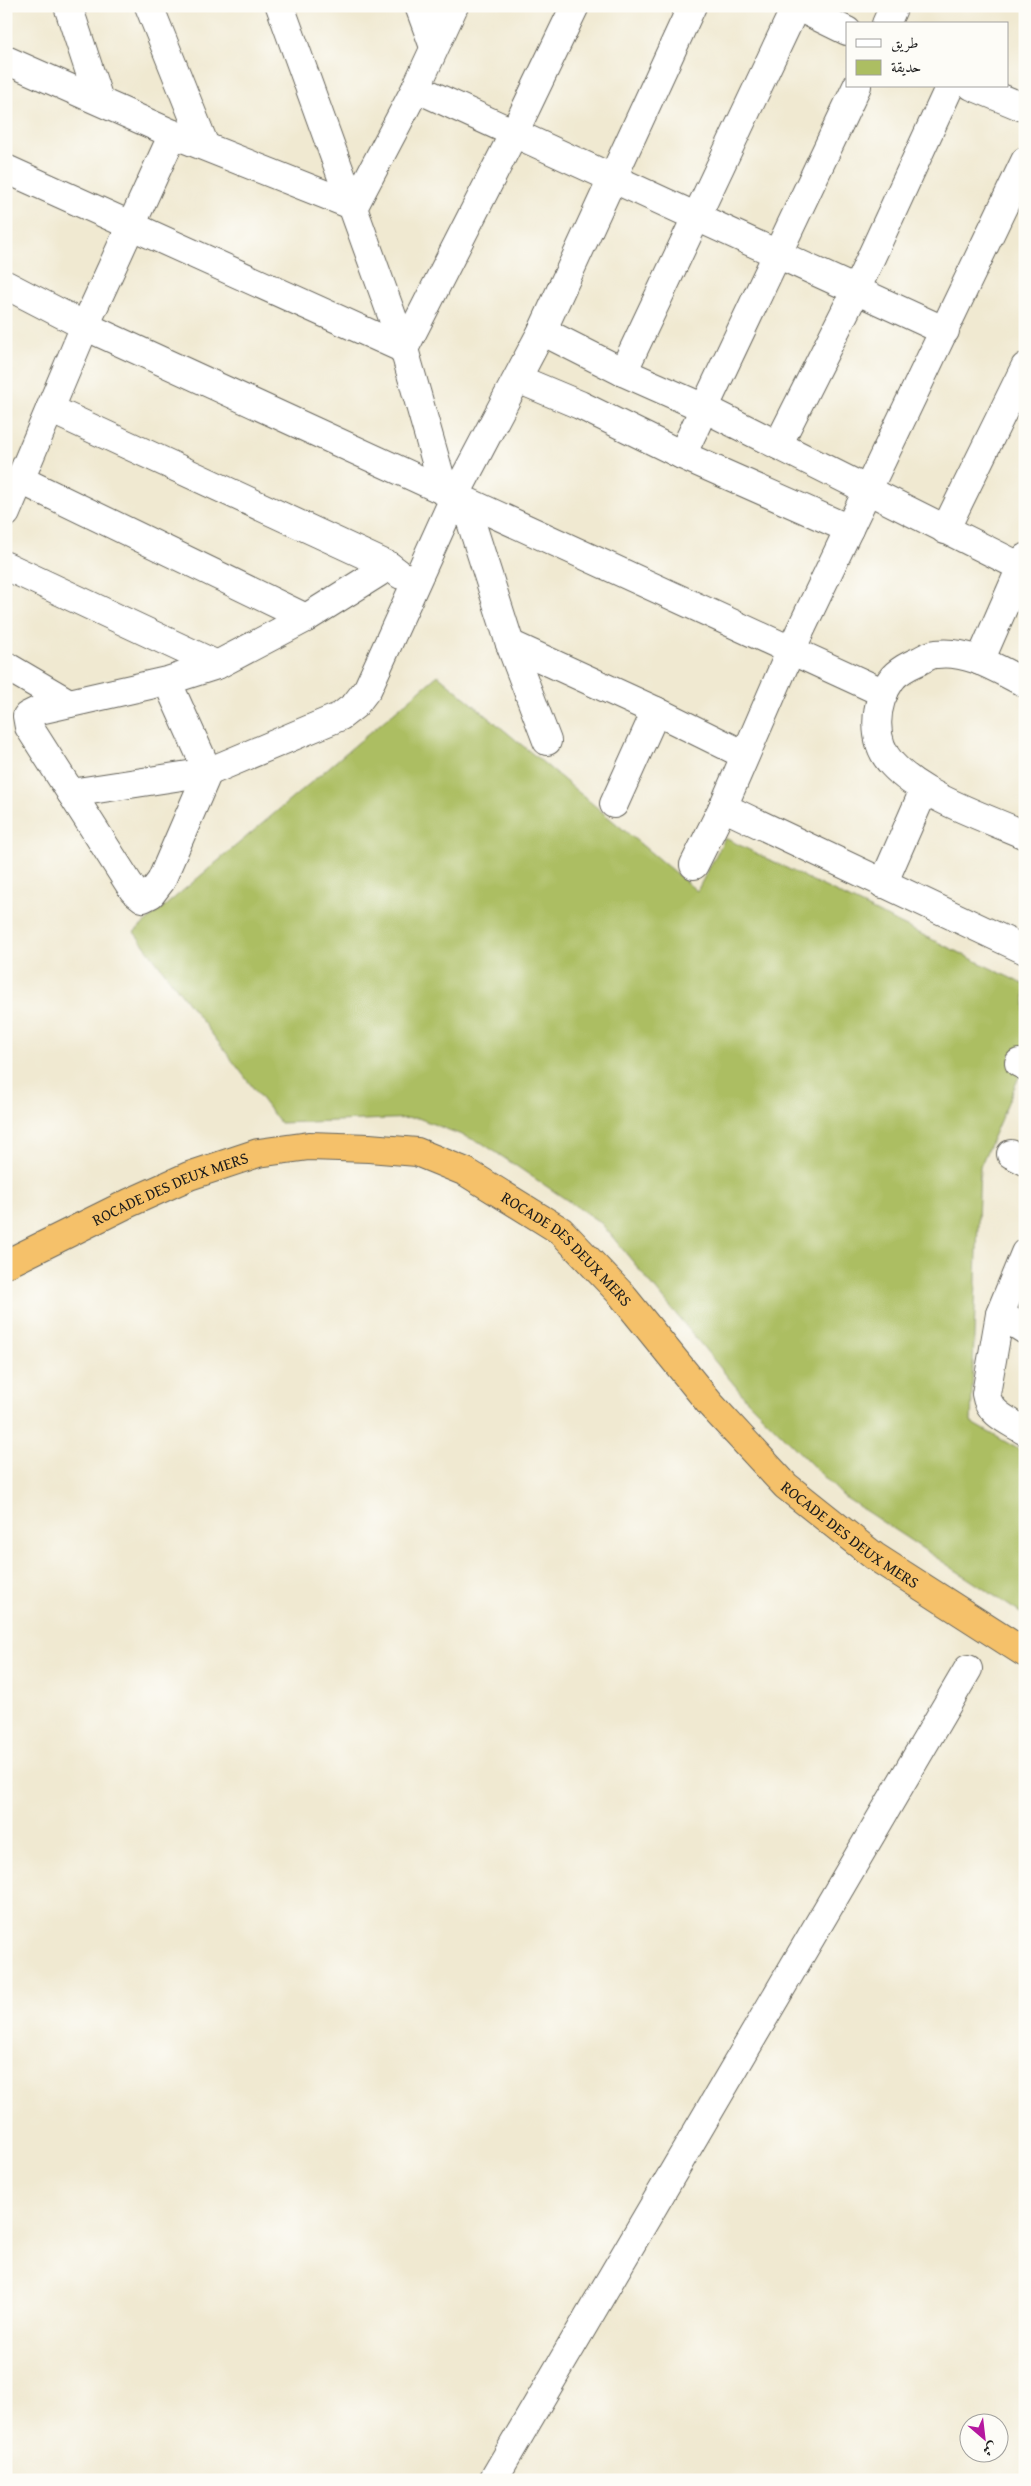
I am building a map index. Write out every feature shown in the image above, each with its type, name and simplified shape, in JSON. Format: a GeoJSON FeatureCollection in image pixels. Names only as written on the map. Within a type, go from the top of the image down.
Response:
{"type":"FeatureCollection","features":[{"type":"Feature","properties":{"kind":"highway","name":"ROCADE DES DEUX MERS"},"geometry":{"type":"LineString","coordinates":[[6,1264],[129,1203],[189,1176],[258,1153],[309,1146],[417,1152],[466,1172],[561,1231],[621,1294],[711,1405],[786,1486],[874,1556],[1025,1653]]}},
{"type":"Feature","properties":{"kind":"street"},"geometry":{"type":"LineString","coordinates":[[68,6],[99,100]]}},
{"type":"Feature","properties":{"kind":"street"},"geometry":{"type":"LineString","coordinates":[[149,6],[205,146]]}},
{"type":"Feature","properties":{"kind":"street"},"geometry":{"type":"LineString","coordinates":[[280,6],[354,206],[454,495],[547,741]]}},
{"type":"Feature","properties":{"kind":"street"},"geometry":{"type":"LineString","coordinates":[[419,6],[434,47]]}},
{"type":"Feature","properties":{"kind":"street"},"geometry":{"type":"LineString","coordinates":[[354,206],[416,88],[454,6]]}},
{"type":"Feature","properties":{"kind":"street"},"geometry":{"type":"LineString","coordinates":[[404,349],[514,133],[575,6]]}},
{"type":"Feature","properties":{"kind":"street"},"geometry":{"type":"LineString","coordinates":[[71,793],[208,772],[341,716],[355,705],[368,688],[416,584],[454,495],[518,379],[542,331],[692,6]]}},
{"type":"Feature","properties":{"kind":"street"},"geometry":{"type":"LineString","coordinates":[[623,372],[796,6],[846,31]]}},
{"type":"Feature","properties":{"kind":"street"},"geometry":{"type":"LineString","coordinates":[[887,22],[894,6]]}},
{"type":"Feature","properties":{"kind":"street"},"geometry":{"type":"LineString","coordinates":[[6,60],[173,134],[354,206]]}},
{"type":"Feature","properties":{"kind":"street"},"geometry":{"type":"LineString","coordinates":[[416,88],[945,331]]}},
{"type":"Feature","properties":{"kind":"street"},"geometry":{"type":"LineString","coordinates":[[682,455],[856,88]]}},
{"type":"Feature","properties":{"kind":"street"},"geometry":{"type":"LineString","coordinates":[[778,445],[856,290],[949,88]]}},
{"type":"Feature","properties":{"kind":"street"},"geometry":{"type":"LineString","coordinates":[[977,88],[1025,108]]}},
{"type":"Feature","properties":{"kind":"street"},"geometry":{"type":"LineString","coordinates":[[6,513],[84,326],[173,134]]}},
{"type":"Feature","properties":{"kind":"street"},"geometry":{"type":"LineString","coordinates":[[694,865],[722,807],[791,650],[1025,162]]}},
{"type":"Feature","properties":{"kind":"street"},"geometry":{"type":"LineString","coordinates":[[6,169],[404,349]]}},
{"type":"Feature","properties":{"kind":"street"},"geometry":{"type":"LineString","coordinates":[[6,285],[84,326],[884,693]]}},
{"type":"Feature","properties":{"kind":"street"},"geometry":{"type":"LineString","coordinates":[[542,331],[623,372],[704,408],[945,530],[1023,565],[980,661]]}},
{"type":"Feature","properties":{"kind":"street"},"geometry":{"type":"LineString","coordinates":[[945,530],[1025,367]]}},
{"type":"Feature","properties":{"kind":"street"},"geometry":{"type":"LineString","coordinates":[[518,379],[580,406],[682,455],[849,529]]}},
{"type":"Feature","properties":{"kind":"street"},"geometry":{"type":"LineString","coordinates":[[50,409],[389,566],[416,584]]}},
{"type":"Feature","properties":{"kind":"street"},"geometry":{"type":"LineString","coordinates":[[21,480],[306,618]]}},
{"type":"Feature","properties":{"kind":"street"},"geometry":{"type":"LineString","coordinates":[[6,566],[217,665]]}},
{"type":"Feature","properties":{"kind":"street"},"geometry":{"type":"LineString","coordinates":[[167,681],[208,772],[161,881],[156,889],[143,898],[133,890],[29,727],[26,718],[34,712],[167,681],[217,665],[306,618],[389,566]]}},
{"type":"Feature","properties":{"kind":"street"},"geometry":{"type":"LineString","coordinates":[[510,644],[656,711],[745,755]]}},
{"type":"Feature","properties":{"kind":"street"},"geometry":{"type":"LineString","coordinates":[[1025,683],[980,661],[958,653],[934,654],[909,666],[892,678],[877,709],[877,728],[883,750],[892,764],[924,790],[1025,835]]}},
{"type":"Feature","properties":{"kind":"street"},"geometry":{"type":"LineString","coordinates":[[6,666],[69,703]]}},
{"type":"Feature","properties":{"kind":"street"},"geometry":{"type":"LineString","coordinates":[[614,804],[656,711]]}},
{"type":"Feature","properties":{"kind":"street"},"geometry":{"type":"LineString","coordinates":[[883,884],[924,790]]}},
{"type":"Feature","properties":{"kind":"street"},"geometry":{"type":"LineString","coordinates":[[722,807],[1025,950]]}},
{"type":"Feature","properties":{"kind":"street"},"geometry":{"type":"LineString","coordinates":[[1025,1254],[1000,1314],[986,1381],[987,1400],[997,1414],[1025,1431]]}},
{"type":"Feature","properties":{"kind":"street"},"geometry":{"type":"LineString","coordinates":[[1000,1314],[1025,1330]]}},
{"type":"Feature","properties":{"kind":"street"},"geometry":{"type":"LineString","coordinates":[[493,2480],[968,1669]]}},
{"type":"Feature","properties":{"kind":"green space"},"geometry":{"type":"Polygon","coordinates":[[[438,675],[697,891],[725,838],[1025,985],[1025,1063],[980,1167],[971,1422],[1025,1453],[1025,1616],[843,1496],[746,1399],[601,1223],[482,1143],[418,1118],[280,1123],[134,932],[438,675]]]}}]}
